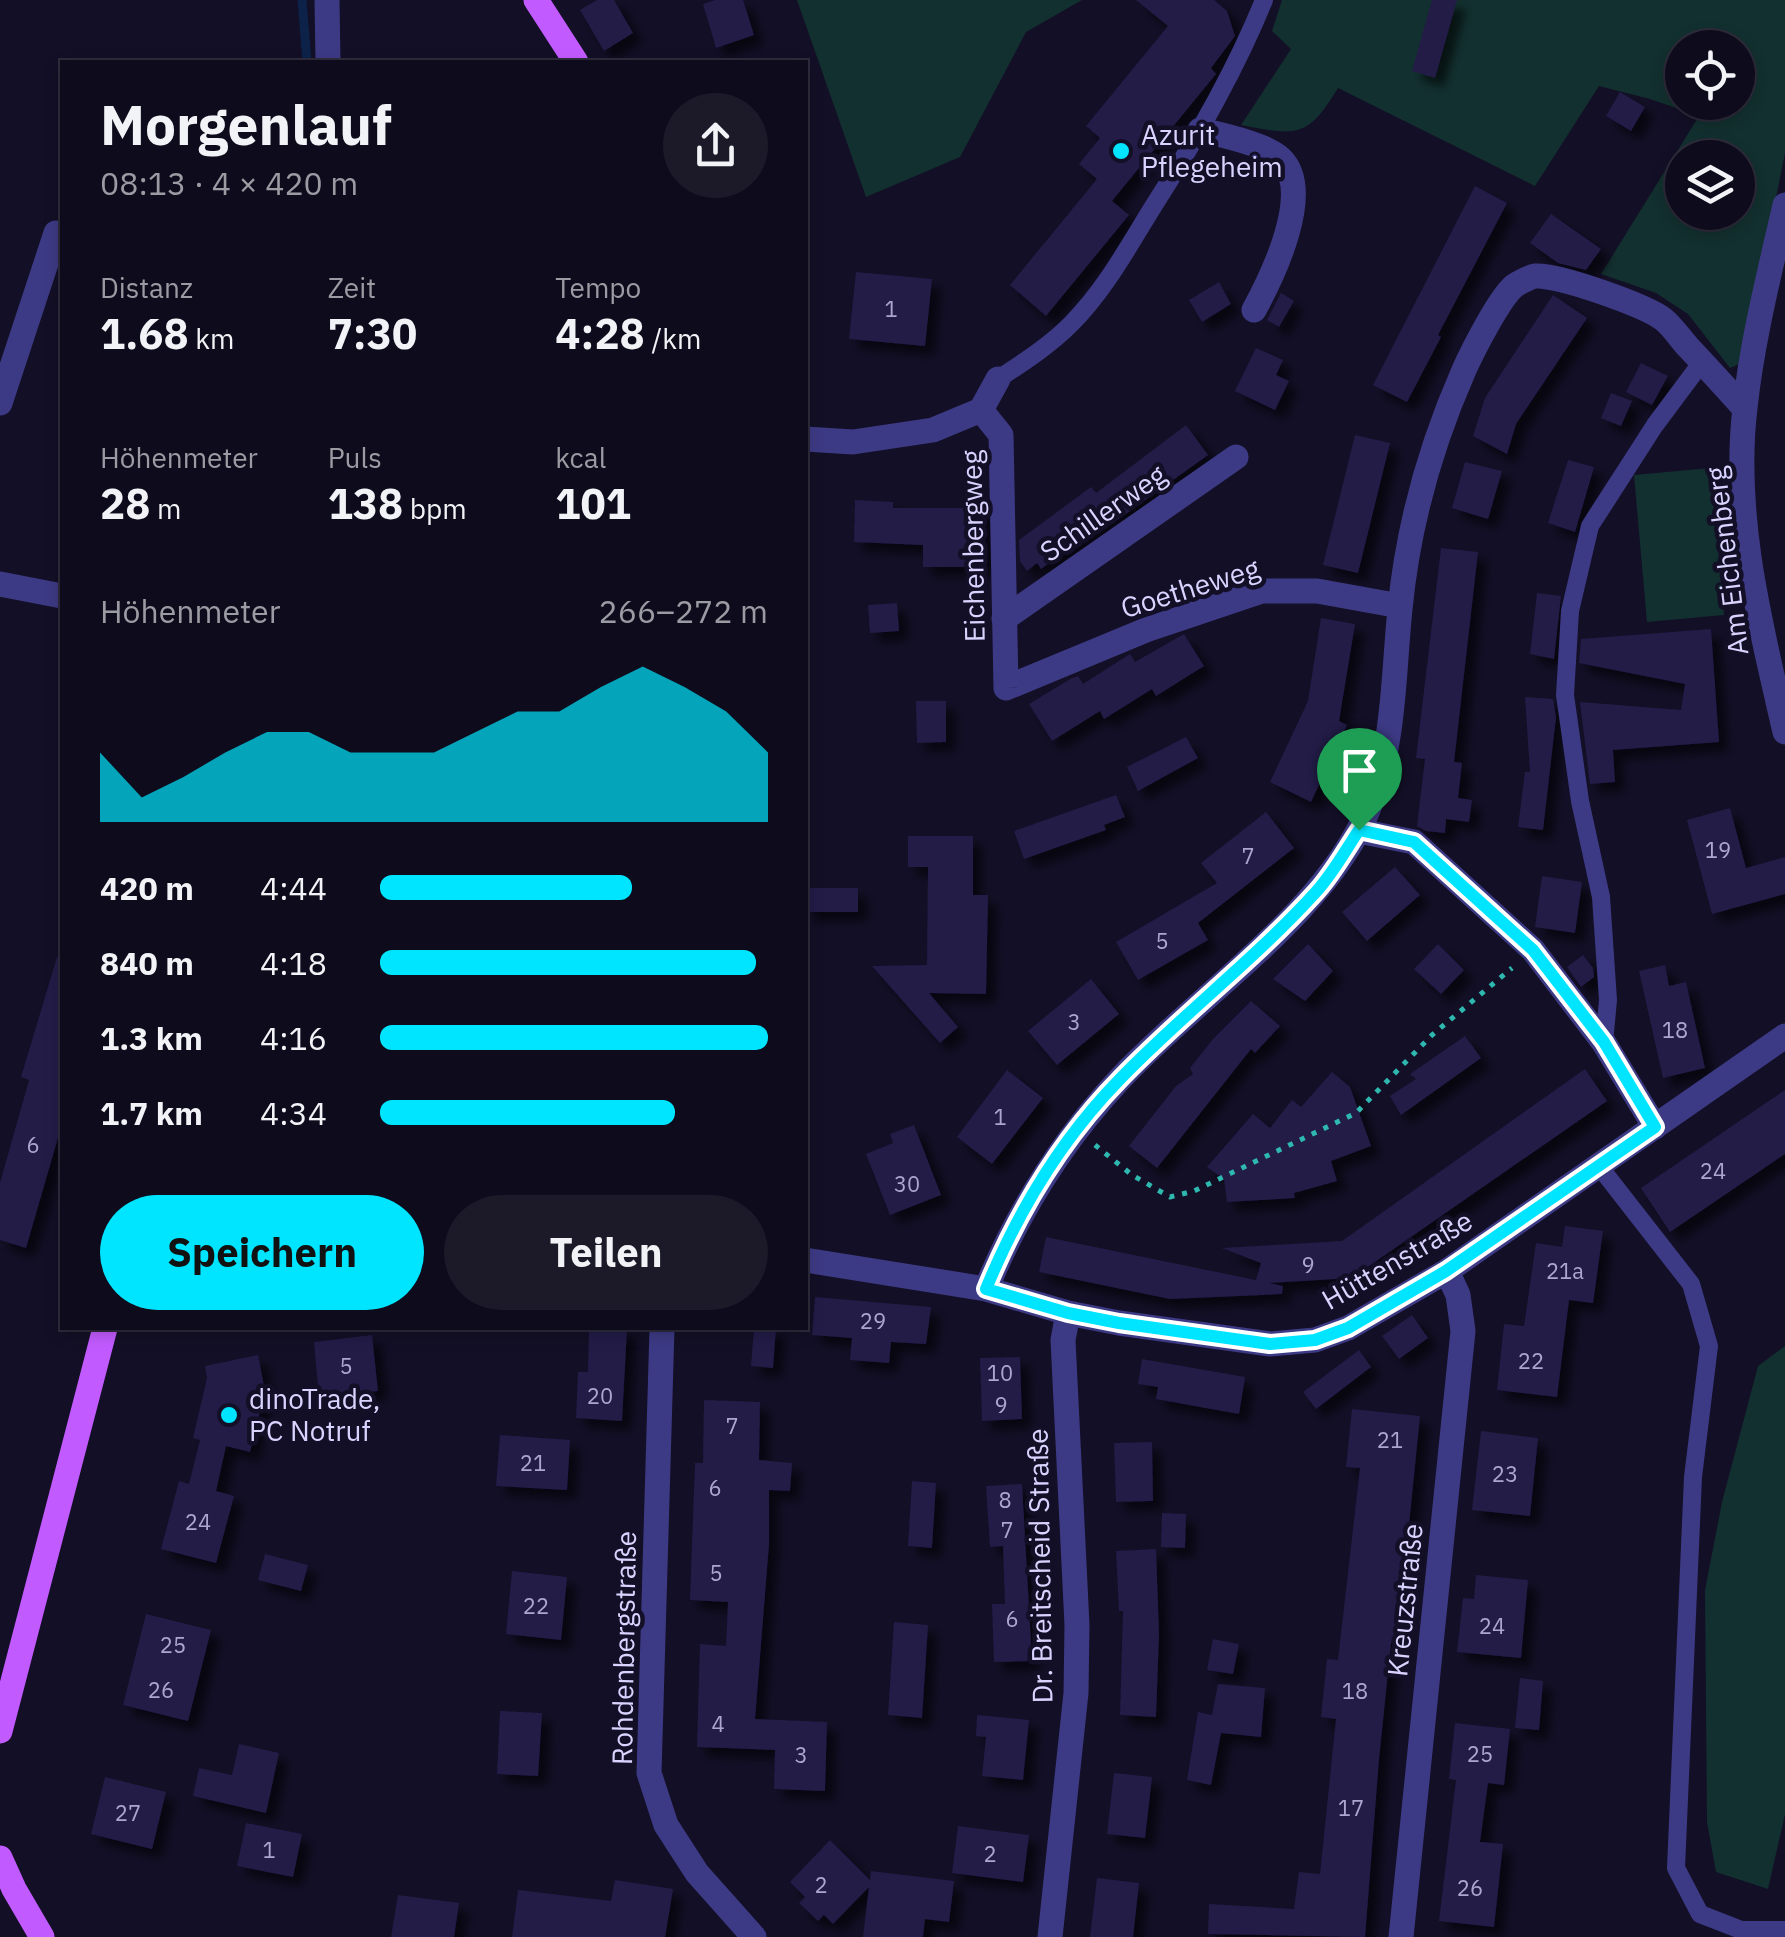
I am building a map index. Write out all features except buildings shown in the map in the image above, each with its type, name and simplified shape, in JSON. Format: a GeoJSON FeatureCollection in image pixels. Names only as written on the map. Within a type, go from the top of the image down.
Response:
{"type":"FeatureCollection","features":[{"type":"Feature","properties":{"kind":"main road"},"geometry":{"type":"LineString","coordinates":[[536,0],[575,60]]}},
{"type":"Feature","properties":{"kind":"main road"},"geometry":{"type":"LineString","coordinates":[[0,1731],[104,1330]]}},
{"type":"Feature","properties":{"kind":"main road"},"geometry":{"type":"LineString","coordinates":[[0,1858],[42,1937]]}},
{"type":"Feature","properties":{"kind":"street"},"geometry":{"type":"LineString","coordinates":[[327,0],[328,60]]}},
{"type":"Feature","properties":{"kind":"street"},"geometry":{"type":"LineString","coordinates":[[1200,130],[1278,155],[1290,169],[1294,190],[1288,224],[1276,268],[1254,310]]}},
{"type":"Feature","properties":{"kind":"street","name":"Am Eichenberg"},"geometry":{"type":"LineString","coordinates":[[1785,205],[1744,408],[1742,492],[1758,612],[1785,732]]}},
{"type":"Feature","properties":{"kind":"street"},"geometry":{"type":"LineString","coordinates":[[0,404],[56,232]]}},
{"type":"Feature","properties":{"kind":"street"},"geometry":{"type":"LineString","coordinates":[[986,1289],[1034,1190],[1077,1129],[1120,1079],[1318,892],[1359,830],[1390,738],[1400,606],[1414,518],[1438,430],[1474,349],[1513,287],[1534,276],[1605,294],[1663,319],[1744,408]]}},
{"type":"Feature","properties":{"kind":"street","name":"Eichenbergweg"},"geometry":{"type":"LineString","coordinates":[[808,439],[852,442],[933,430],[981,410],[998,379]]}},
{"type":"Feature","properties":{"kind":"street","name":"Eichenbergweg"},"geometry":{"type":"LineString","coordinates":[[981,410],[1000,435],[1006,688]]}},
{"type":"Feature","properties":{"kind":"street","name":"Schillerweg"},"geometry":{"type":"LineString","coordinates":[[1004,619],[1236,456]]}},
{"type":"Feature","properties":{"kind":"street"},"geometry":{"type":"LineString","coordinates":[[0,584],[60,596]]}},
{"type":"Feature","properties":{"kind":"street","name":"Goetheweg"},"geometry":{"type":"LineString","coordinates":[[1006,688],[1146,630],[1262,591],[1317,591],[1400,606]]}},
{"type":"Feature","properties":{"kind":"street"},"geometry":{"type":"LineString","coordinates":[[1359,830],[1414,842],[1533,950],[1604,1042],[1655,1127]]}},
{"type":"Feature","properties":{"kind":"street","name":"Hüttenstraße"},"geometry":{"type":"LineString","coordinates":[[808,1260],[986,1289],[1068,1313],[1270,1344],[1315,1340],[1348,1328],[1446,1271],[1785,1036]]}},
{"type":"Feature","properties":{"kind":"street","name":"Kreuzstraße"},"geometry":{"type":"LineString","coordinates":[[1400,1937],[1462,1331],[1458,1295],[1446,1271]]}},
{"type":"Feature","properties":{"kind":"street","name":"Dr. Breitscheid Straße"},"geometry":{"type":"LineString","coordinates":[[1050,1937],[1076,1693],[1077,1626],[1063,1340],[1068,1313]]}},
{"type":"Feature","properties":{"kind":"street","name":"Rohdenbergstraße"},"geometry":{"type":"LineString","coordinates":[[662,1330],[649,1773],[666,1825],[697,1873],[754,1937]]}},
{"type":"Feature","properties":{"kind":"lane","name":"Eichenbergweg"},"geometry":{"type":"LineString","coordinates":[[998,379],[1044,349],[1074,321],[1116,266],[1200,130],[1264,0]]}},
{"type":"Feature","properties":{"kind":"lane"},"geometry":{"type":"LineString","coordinates":[[1604,1042],[1608,1000],[1600,898],[1564,694],[1570,612],[1590,526],[1655,424],[1702,362]]}},
{"type":"Feature","properties":{"kind":"lane"},"geometry":{"type":"LineString","coordinates":[[1598,1166],[1691,1284],[1709,1346],[1693,1477],[1676,1868],[1700,1914],[1742,1930],[1785,1930]]}},
{"type":"Feature","properties":{"kind":"path"},"geometry":{"type":"LineString","coordinates":[[1077,1129],[1132,1175],[1170,1196],[1194,1191],[1356,1113],[1432,1035],[1533,950]]}},
{"type":"Feature","properties":{"kind":"green space"},"geometry":{"type":"Polygon","coordinates":[[[797,0],[1082,0],[1026,32],[960,157],[866,197],[797,0]]]}},
{"type":"Feature","properties":{"kind":"green space"},"geometry":{"type":"Polygon","coordinates":[[[1282,0],[1785,0],[1785,153],[1743,362],[1730,368],[1688,314],[1656,293],[1601,274],[1665,171],[1665,230],[1755,230],[1755,140],[1684,140],[1697,120],[1755,120],[1755,30],[1665,30],[1665,104],[1599,86],[1535,186],[1338,88],[1318,116],[1299,129],[1276,131],[1241,125],[1291,49],[1272,31],[1282,0]]]}},
{"type":"Feature","properties":{"kind":"green space"},"geometry":{"type":"Polygon","coordinates":[[[1711,468],[1724,615],[1647,622],[1634,475],[1711,468]]]}},
{"type":"Feature","properties":{"kind":"green space"},"geometry":{"type":"Polygon","coordinates":[[[1785,1346],[1785,1814],[1768,1889],[1716,1872],[1707,1822],[1705,1590],[1722,1502],[1758,1366],[1785,1346]]]}},
{"type":"Feature","properties":{"kind":"waterway"},"geometry":{"type":"LineString","coordinates":[[302,0],[307,60]]}},
{"type":"Feature","properties":{"kind":"place","name":"Azurit Pflegeheim"},"geometry":{"type":"Point","coordinates":[1121,151]}},
{"type":"Feature","properties":{"kind":"place","name":"dinoTrade, PC Notruf"},"geometry":{"type":"Point","coordinates":[229,1415]}},
{"type":"Feature","properties":{"kind":"route"},"geometry":{"type":"LineString","coordinates":[[1359,830],[1414,842],[1533,950],[1604,1042],[1655,1127],[1446,1271],[1348,1328],[1315,1340],[1270,1344],[1119,1323],[986,1289],[1034,1190],[1077,1129],[1120,1079],[1318,892],[1359,830]]}}]}
